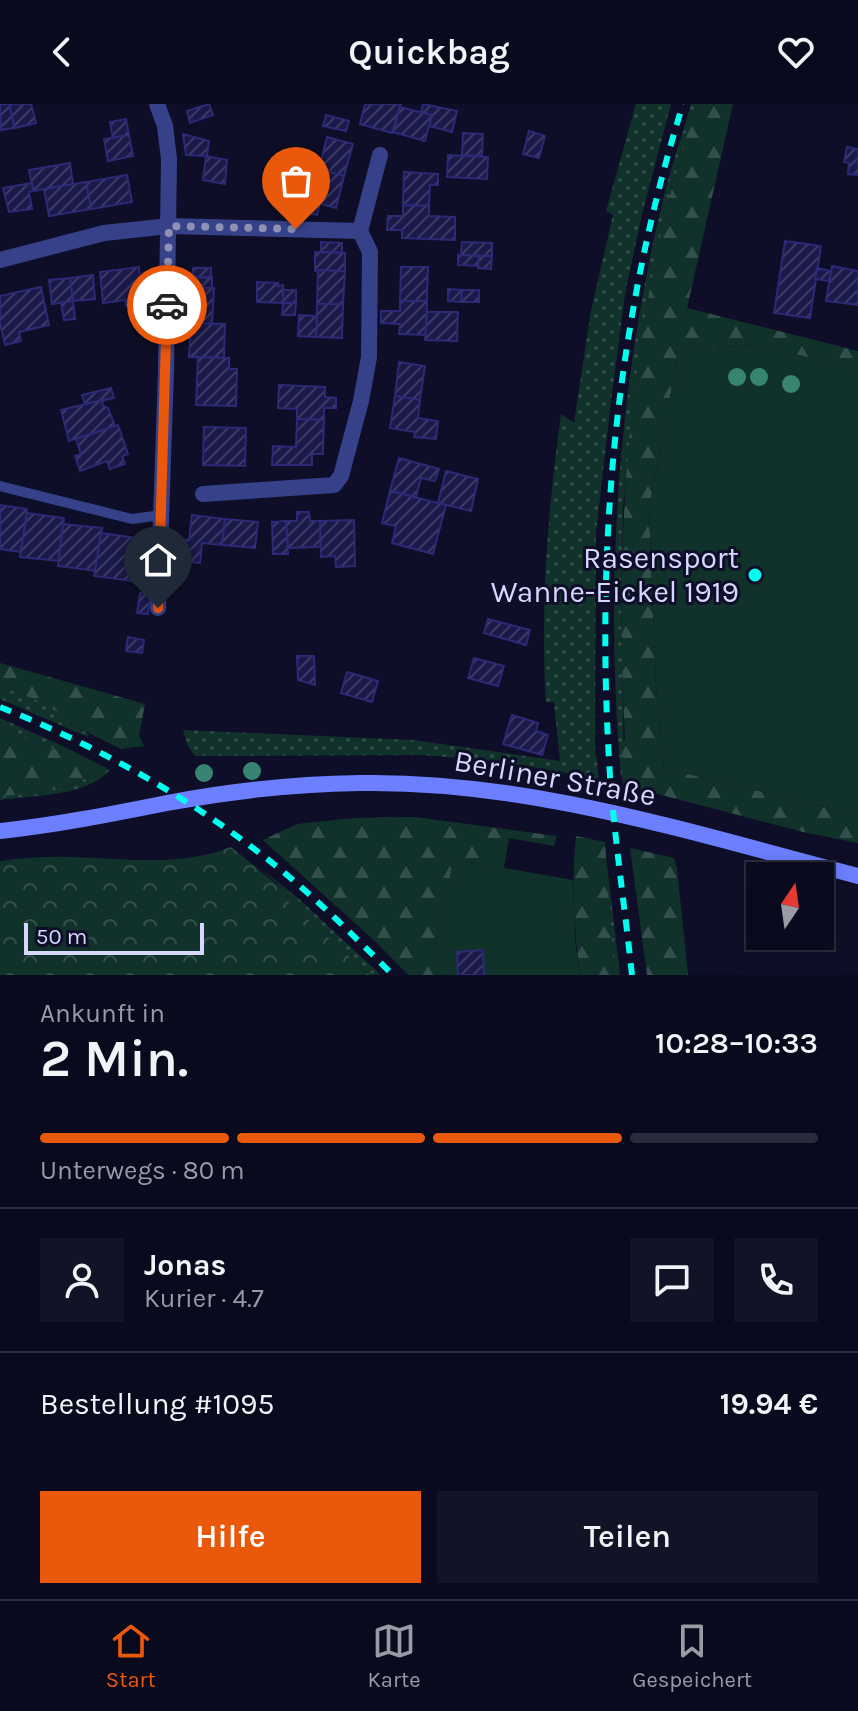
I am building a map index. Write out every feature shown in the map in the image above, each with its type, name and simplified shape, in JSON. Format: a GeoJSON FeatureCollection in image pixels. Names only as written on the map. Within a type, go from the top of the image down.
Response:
{"type":"FeatureCollection","features":[{"type":"Feature","properties":{"kind":"main road","name":"Berliner Straße"},"geometry":{"type":"LineString","coordinates":[[0,831],[186,800],[306,786],[360,783],[458,786],[570,804],[858,876]]}},
{"type":"Feature","properties":{"kind":"street"},"geometry":{"type":"LineString","coordinates":[[157,104],[165,126],[169,159],[158,608]]}},
{"type":"Feature","properties":{"kind":"street"},"geometry":{"type":"LineString","coordinates":[[203,494],[334,485],[341,476],[369,357],[370,252],[360,231],[380,155]]}},
{"type":"Feature","properties":{"kind":"street"},"geometry":{"type":"LineString","coordinates":[[0,260],[104,233],[169,226],[360,231]]}},
{"type":"Feature","properties":{"kind":"lane"},"geometry":{"type":"LineString","coordinates":[[0,486],[132,519],[162,515]]}},
{"type":"Feature","properties":{"kind":"green space"},"geometry":{"type":"Polygon","coordinates":[[[636,104],[671,104],[625,294],[596,533],[595,747],[599,779],[504,762],[422,755],[195,756],[183,730],[413,740],[560,761],[554,702],[546,702],[544,666],[546,558],[556,450],[561,414],[574,423],[591,311],[613,215],[606,211],[636,104]]]}},
{"type":"Feature","properties":{"kind":"green space"},"geometry":{"type":"Polygon","coordinates":[[[691,104],[697,104],[672,187],[655,265],[639,367],[623,507],[624,778],[621,777],[616,704],[614,630],[619,482],[626,409],[649,263],[665,191],[691,104]]]}},
{"type":"Feature","properties":{"kind":"green space"},"geometry":{"type":"Polygon","coordinates":[[[697,104],[733,104],[687,308],[858,351],[858,369],[755,345],[679,350],[649,509],[656,686],[664,768],[858,815],[858,843],[803,832],[623,785],[622,580],[631,418],[656,258],[674,180],[697,104]]]}},
{"type":"Feature","properties":{"kind":"green space","name":"Rasensport Wanne-Eickel 1919"},"geometry":{"type":"Polygon","coordinates":[[[755,345],[858,369],[858,815],[664,768],[656,686],[649,509],[679,350],[755,345]]]}},
{"type":"Feature","properties":{"kind":"green space"},"geometry":{"type":"Polygon","coordinates":[[[0,663],[145,704],[139,736],[144,746],[121,749],[69,723],[68,719],[42,702],[0,686],[0,663]]]}},
{"type":"Feature","properties":{"kind":"green space"},"geometry":{"type":"Polygon","coordinates":[[[0,686],[42,702],[89,734],[88,737],[0,699],[0,686]]]}},
{"type":"Feature","properties":{"kind":"green space"},"geometry":{"type":"Polygon","coordinates":[[[0,718],[65,747],[62,752],[0,726],[0,718]]]}},
{"type":"Feature","properties":{"kind":"green space"},"geometry":{"type":"Polygon","coordinates":[[[0,726],[62,752],[65,747],[102,766],[67,787],[0,796],[0,726]]]}},
{"type":"Feature","properties":{"kind":"green space"},"geometry":{"type":"Polygon","coordinates":[[[102,766],[110,770],[99,779],[73,790],[0,800],[0,796],[67,787],[102,766]]]}},
{"type":"Feature","properties":{"kind":"green space"},"geometry":{"type":"Polygon","coordinates":[[[415,817],[557,836],[554,846],[509,838],[504,868],[454,859],[433,954],[451,975],[408,975],[263,840],[297,824],[355,818],[415,817]]]}},
{"type":"Feature","properties":{"kind":"green space"},"geometry":{"type":"Polygon","coordinates":[[[576,836],[605,842],[614,975],[580,975],[574,906],[576,836]]]}},
{"type":"Feature","properties":{"kind":"green space"},"geometry":{"type":"Polygon","coordinates":[[[231,847],[287,893],[288,901],[370,975],[0,975],[0,861],[52,857],[171,860],[211,854],[231,847]]]}},
{"type":"Feature","properties":{"kind":"green space"},"geometry":{"type":"Polygon","coordinates":[[[605,847],[620,975],[614,975],[605,847]]]}},
{"type":"Feature","properties":{"kind":"green space"},"geometry":{"type":"Polygon","coordinates":[[[630,848],[674,858],[688,975],[647,975],[630,848]]]}},
{"type":"Feature","properties":{"kind":"green space"},"geometry":{"type":"Polygon","coordinates":[[[454,859],[573,880],[575,940],[580,975],[451,975],[433,954],[454,859]]]}},
{"type":"Feature","properties":{"kind":"green space"},"geometry":{"type":"Polygon","coordinates":[[[260,868],[298,898],[381,975],[370,975],[288,901],[287,893],[260,868]]]}},
{"type":"Feature","properties":{"kind":"building"},"geometry":{"type":"Polygon","coordinates":[[[0,104],[9,104],[15,128],[1,130],[0,104]]]}},
{"type":"Feature","properties":{"kind":"building"},"geometry":{"type":"Polygon","coordinates":[[[9,104],[31,104],[36,123],[15,128],[9,104]]]}},
{"type":"Feature","properties":{"kind":"building"},"geometry":{"type":"Polygon","coordinates":[[[209,104],[213,115],[190,123],[187,111],[209,104]]]}},
{"type":"Feature","properties":{"kind":"building"},"geometry":{"type":"Polygon","coordinates":[[[365,104],[401,104],[392,133],[360,124],[365,104]]]}},
{"type":"Feature","properties":{"kind":"building"},"geometry":{"type":"Polygon","coordinates":[[[423,104],[457,111],[452,132],[429,126],[432,115],[421,112],[423,104]]]}},
{"type":"Feature","properties":{"kind":"building"},"geometry":{"type":"Polygon","coordinates":[[[400,107],[432,115],[425,141],[393,132],[400,107]]]}},
{"type":"Feature","properties":{"kind":"building"},"geometry":{"type":"Polygon","coordinates":[[[326,115],[349,121],[346,131],[323,126],[326,115]]]}},
{"type":"Feature","properties":{"kind":"building"},"geometry":{"type":"Polygon","coordinates":[[[126,119],[129,135],[113,138],[110,122],[126,119]]]}},
{"type":"Feature","properties":{"kind":"building"},"geometry":{"type":"Polygon","coordinates":[[[529,131],[545,136],[539,158],[523,154],[529,131]]]}},
{"type":"Feature","properties":{"kind":"building"},"geometry":{"type":"Polygon","coordinates":[[[463,133],[483,134],[482,156],[462,155],[463,133]]]}},
{"type":"Feature","properties":{"kind":"building"},"geometry":{"type":"Polygon","coordinates":[[[183,134],[209,141],[207,156],[186,155],[183,134]]]}},
{"type":"Feature","properties":{"kind":"building"},"geometry":{"type":"Polygon","coordinates":[[[129,135],[133,156],[108,161],[104,139],[129,135]]]}},
{"type":"Feature","properties":{"kind":"building"},"geometry":{"type":"Polygon","coordinates":[[[327,137],[353,144],[344,176],[319,169],[327,137]]]}},
{"type":"Feature","properties":{"kind":"building"},"geometry":{"type":"Polygon","coordinates":[[[847,147],[858,149],[858,175],[848,174],[849,163],[844,162],[847,147]]]}},
{"type":"Feature","properties":{"kind":"building"},"geometry":{"type":"Polygon","coordinates":[[[289,149],[301,152],[298,164],[286,161],[289,149]]]}},
{"type":"Feature","properties":{"kind":"building"},"geometry":{"type":"Polygon","coordinates":[[[448,155],[488,157],[487,179],[447,177],[448,155]]]}},
{"type":"Feature","properties":{"kind":"building"},"geometry":{"type":"Polygon","coordinates":[[[206,156],[227,160],[225,184],[203,180],[206,156]]]}},
{"type":"Feature","properties":{"kind":"building"},"geometry":{"type":"Polygon","coordinates":[[[286,161],[298,164],[293,185],[281,181],[286,161]]]}},
{"type":"Feature","properties":{"kind":"building"},"geometry":{"type":"Polygon","coordinates":[[[70,163],[73,184],[33,191],[29,170],[70,163]]]}},
{"type":"Feature","properties":{"kind":"building"},"geometry":{"type":"Polygon","coordinates":[[[319,169],[344,176],[336,208],[311,201],[319,169]]]}},
{"type":"Feature","properties":{"kind":"building"},"geometry":{"type":"Polygon","coordinates":[[[404,172],[438,174],[438,185],[430,185],[429,206],[403,205],[404,172]]]}},
{"type":"Feature","properties":{"kind":"building"},"geometry":{"type":"Polygon","coordinates":[[[127,175],[132,202],[91,209],[86,182],[127,175]]]}},
{"type":"Feature","properties":{"kind":"building"},"geometry":{"type":"Polygon","coordinates":[[[300,176],[316,181],[311,201],[320,204],[317,215],[292,208],[300,176]]]}},
{"type":"Feature","properties":{"kind":"building"},"geometry":{"type":"Polygon","coordinates":[[[86,182],[91,209],[49,216],[44,189],[86,182]]]}},
{"type":"Feature","properties":{"kind":"building"},"geometry":{"type":"Polygon","coordinates":[[[32,183],[33,191],[29,192],[32,209],[9,212],[3,188],[32,183]]]}},
{"type":"Feature","properties":{"kind":"building"},"geometry":{"type":"Polygon","coordinates":[[[403,205],[429,206],[429,216],[455,217],[455,240],[402,238],[402,230],[387,230],[388,216],[403,216],[403,205]]]}},
{"type":"Feature","properties":{"kind":"building"},"geometry":{"type":"Polygon","coordinates":[[[785,241],[821,246],[810,318],[774,313],[785,241]]]}},
{"type":"Feature","properties":{"kind":"building"},"geometry":{"type":"Polygon","coordinates":[[[321,242],[342,243],[342,253],[321,252],[321,242]]]}},
{"type":"Feature","properties":{"kind":"building"},"geometry":{"type":"Polygon","coordinates":[[[462,242],[492,243],[492,256],[461,255],[462,242]]]}},
{"type":"Feature","properties":{"kind":"building"},"geometry":{"type":"Polygon","coordinates":[[[315,252],[345,253],[345,271],[315,271],[315,252]]]}},
{"type":"Feature","properties":{"kind":"building"},"geometry":{"type":"Polygon","coordinates":[[[458,255],[479,256],[478,266],[458,265],[458,255]]]}},
{"type":"Feature","properties":{"kind":"building"},"geometry":{"type":"Polygon","coordinates":[[[479,256],[492,256],[491,269],[478,268],[479,256]]]}},
{"type":"Feature","properties":{"kind":"building"},"geometry":{"type":"Polygon","coordinates":[[[832,266],[858,271],[858,305],[826,301],[832,266]]]}},
{"type":"Feature","properties":{"kind":"building"},"geometry":{"type":"Polygon","coordinates":[[[139,267],[143,304],[126,306],[125,300],[103,303],[100,272],[139,267]]]}},
{"type":"Feature","properties":{"kind":"building"},"geometry":{"type":"Polygon","coordinates":[[[401,267],[428,267],[427,301],[400,301],[401,267]]]}},
{"type":"Feature","properties":{"kind":"building"},"geometry":{"type":"Polygon","coordinates":[[[193,268],[211,268],[211,277],[192,277],[193,268]]]}},
{"type":"Feature","properties":{"kind":"building"},"geometry":{"type":"Polygon","coordinates":[[[817,268],[831,271],[829,281],[815,279],[817,268]]]}},
{"type":"Feature","properties":{"kind":"building"},"geometry":{"type":"Polygon","coordinates":[[[318,270],[345,271],[343,304],[317,304],[318,270]]]}},
{"type":"Feature","properties":{"kind":"building"},"geometry":{"type":"Polygon","coordinates":[[[93,275],[95,299],[73,301],[70,278],[93,275]]]}},
{"type":"Feature","properties":{"kind":"building"},"geometry":{"type":"Polygon","coordinates":[[[192,277],[212,278],[212,288],[192,288],[192,277]]]}},
{"type":"Feature","properties":{"kind":"building"},"geometry":{"type":"Polygon","coordinates":[[[70,278],[73,301],[52,304],[49,280],[70,278]]]}},
{"type":"Feature","properties":{"kind":"building"},"geometry":{"type":"Polygon","coordinates":[[[257,282],[283,285],[283,303],[257,302],[257,282]]]}},
{"type":"Feature","properties":{"kind":"building"},"geometry":{"type":"Polygon","coordinates":[[[41,287],[49,325],[19,332],[21,341],[5,345],[0,323],[0,296],[41,287]]]}},
{"type":"Feature","properties":{"kind":"building"},"geometry":{"type":"Polygon","coordinates":[[[192,288],[214,288],[212,324],[191,323],[192,288]]]}},
{"type":"Feature","properties":{"kind":"building"},"geometry":{"type":"Polygon","coordinates":[[[448,289],[462,290],[461,302],[448,301],[448,289]]]}},
{"type":"Feature","properties":{"kind":"building"},"geometry":{"type":"Polygon","coordinates":[[[283,290],[296,290],[296,303],[283,303],[283,290]]]}},
{"type":"Feature","properties":{"kind":"building"},"geometry":{"type":"Polygon","coordinates":[[[462,290],[479,290],[479,302],[461,302],[462,290]]]}},
{"type":"Feature","properties":{"kind":"building"},"geometry":{"type":"Polygon","coordinates":[[[73,301],[75,319],[64,320],[61,303],[73,301]]]}},
{"type":"Feature","properties":{"kind":"building"},"geometry":{"type":"Polygon","coordinates":[[[400,301],[427,301],[426,335],[399,334],[400,324],[381,323],[381,311],[400,311],[400,301]]]}},
{"type":"Feature","properties":{"kind":"building"},"geometry":{"type":"Polygon","coordinates":[[[283,303],[296,303],[295,315],[282,315],[283,303]]]}},
{"type":"Feature","properties":{"kind":"building"},"geometry":{"type":"Polygon","coordinates":[[[317,304],[343,304],[342,338],[316,337],[317,304]]]}},
{"type":"Feature","properties":{"kind":"building"},"geometry":{"type":"Polygon","coordinates":[[[427,312],[458,312],[457,341],[425,340],[427,312]]]}},
{"type":"Feature","properties":{"kind":"building"},"geometry":{"type":"Polygon","coordinates":[[[299,315],[317,316],[316,337],[298,336],[299,315]]]}},
{"type":"Feature","properties":{"kind":"building"},"geometry":{"type":"Polygon","coordinates":[[[191,323],[225,324],[224,358],[189,357],[191,323]]]}},
{"type":"Feature","properties":{"kind":"building"},"geometry":{"type":"Polygon","coordinates":[[[198,357],[229,358],[229,369],[237,369],[236,406],[196,405],[198,357]]]}},
{"type":"Feature","properties":{"kind":"building"},"geometry":{"type":"Polygon","coordinates":[[[399,362],[425,366],[420,400],[395,396],[399,362]]]}},
{"type":"Feature","properties":{"kind":"building"},"geometry":{"type":"Polygon","coordinates":[[[279,385],[325,387],[325,397],[336,398],[336,408],[324,408],[324,420],[297,419],[297,409],[278,408],[279,385]]]}},
{"type":"Feature","properties":{"kind":"building"},"geometry":{"type":"Polygon","coordinates":[[[111,388],[114,398],[85,404],[82,395],[111,388]]]}},
{"type":"Feature","properties":{"kind":"building"},"geometry":{"type":"Polygon","coordinates":[[[395,396],[420,400],[418,418],[438,421],[436,439],[414,437],[415,432],[390,428],[395,396]]]}},
{"type":"Feature","properties":{"kind":"building"},"geometry":{"type":"Polygon","coordinates":[[[106,399],[102,402],[103,406],[108,408],[115,426],[69,441],[61,410],[106,399]]]}},
{"type":"Feature","properties":{"kind":"building"},"geometry":{"type":"Polygon","coordinates":[[[297,419],[324,420],[323,454],[312,454],[312,465],[272,465],[273,446],[296,447],[297,419]]]}},
{"type":"Feature","properties":{"kind":"building"},"geometry":{"type":"Polygon","coordinates":[[[118,425],[128,454],[122,456],[125,464],[110,469],[107,461],[80,471],[75,456],[81,454],[76,439],[118,425]]]}},
{"type":"Feature","properties":{"kind":"building"},"geometry":{"type":"Polygon","coordinates":[[[204,427],[246,428],[245,466],[203,465],[204,427]]]}},
{"type":"Feature","properties":{"kind":"building"},"geometry":{"type":"Polygon","coordinates":[[[399,458],[439,469],[435,481],[421,478],[416,497],[390,491],[399,458]]]}},
{"type":"Feature","properties":{"kind":"building"},"geometry":{"type":"Polygon","coordinates":[[[446,471],[478,479],[471,511],[438,503],[446,471]]]}},
{"type":"Feature","properties":{"kind":"building"},"geometry":{"type":"Polygon","coordinates":[[[390,491],[446,505],[433,554],[392,543],[396,526],[382,523],[390,491]]]}},
{"type":"Feature","properties":{"kind":"building"},"geometry":{"type":"Polygon","coordinates":[[[0,505],[27,509],[21,552],[0,549],[0,505]]]}},
{"type":"Feature","properties":{"kind":"building"},"geometry":{"type":"Polygon","coordinates":[[[297,512],[309,512],[310,521],[320,521],[321,547],[288,548],[286,521],[297,521],[297,512]]]}},
{"type":"Feature","properties":{"kind":"building"},"geometry":{"type":"Polygon","coordinates":[[[27,513],[64,518],[59,561],[20,557],[27,513]]]}},
{"type":"Feature","properties":{"kind":"building"},"geometry":{"type":"Polygon","coordinates":[[[192,515],[225,519],[222,545],[202,543],[200,563],[179,561],[181,539],[189,540],[192,515]]]}},
{"type":"Feature","properties":{"kind":"building"},"geometry":{"type":"Polygon","coordinates":[[[225,519],[258,522],[255,548],[222,545],[225,519]]]}},
{"type":"Feature","properties":{"kind":"building"},"geometry":{"type":"Polygon","coordinates":[[[354,520],[355,566],[336,567],[335,556],[321,557],[320,521],[354,520]]]}},
{"type":"Feature","properties":{"kind":"building"},"geometry":{"type":"Polygon","coordinates":[[[286,521],[288,554],[273,554],[272,522],[286,521]]]}},
{"type":"Feature","properties":{"kind":"building"},"geometry":{"type":"Polygon","coordinates":[[[63,524],[102,528],[96,571],[58,566],[63,524]]]}},
{"type":"Feature","properties":{"kind":"building"},"geometry":{"type":"Polygon","coordinates":[[[101,533],[137,538],[132,581],[94,576],[101,533]]]}},
{"type":"Feature","properties":{"kind":"building"},"geometry":{"type":"Polygon","coordinates":[[[135,559],[145,560],[143,580],[132,579],[135,559]]]}},
{"type":"Feature","properties":{"kind":"building"},"geometry":{"type":"Polygon","coordinates":[[[140,593],[150,594],[148,614],[137,613],[140,593]]]}},
{"type":"Feature","properties":{"kind":"building"},"geometry":{"type":"Polygon","coordinates":[[[488,619],[530,630],[526,645],[484,633],[488,619]]]}},
{"type":"Feature","properties":{"kind":"building"},"geometry":{"type":"Polygon","coordinates":[[[128,637],[144,640],[142,653],[126,651],[128,637]]]}},
{"type":"Feature","properties":{"kind":"building"},"geometry":{"type":"Polygon","coordinates":[[[297,656],[314,656],[315,685],[298,680],[297,656]]]}},
{"type":"Feature","properties":{"kind":"building"},"geometry":{"type":"Polygon","coordinates":[[[474,658],[504,666],[498,686],[468,678],[474,658]]]}},
{"type":"Feature","properties":{"kind":"building"},"geometry":{"type":"Polygon","coordinates":[[[347,672],[378,681],[372,702],[341,693],[347,672]]]}},
{"type":"Feature","properties":{"kind":"building"},"geometry":{"type":"Polygon","coordinates":[[[512,715],[538,723],[536,731],[548,735],[542,755],[503,744],[512,715]]]}},
{"type":"Feature","properties":{"kind":"building"},"geometry":{"type":"Polygon","coordinates":[[[483,950],[484,975],[458,975],[457,952],[483,950]]]}},
{"type":"Feature","properties":{"kind":"railway"},"geometry":{"type":"LineString","coordinates":[[632,975],[610,776],[606,691],[609,521],[615,437],[626,352],[660,186],[683,104]]}},
{"type":"Feature","properties":{"kind":"railway"},"geometry":{"type":"LineString","coordinates":[[0,707],[111,758],[216,821],[296,883],[393,975]]}},
{"type":"Feature","properties":{"kind":"way so far"},"geometry":{"type":"LineString","coordinates":[[167,305],[169,226],[296,229]]}},
{"type":"Feature","properties":{"kind":"place","name":"Rasensport Wanne-Eickel 1919"},"geometry":{"type":"Point","coordinates":[755,575]}},
{"type":"Feature","properties":{"kind":"route"},"geometry":{"type":"LineString","coordinates":[[158,608],[167,305]]}}]}
